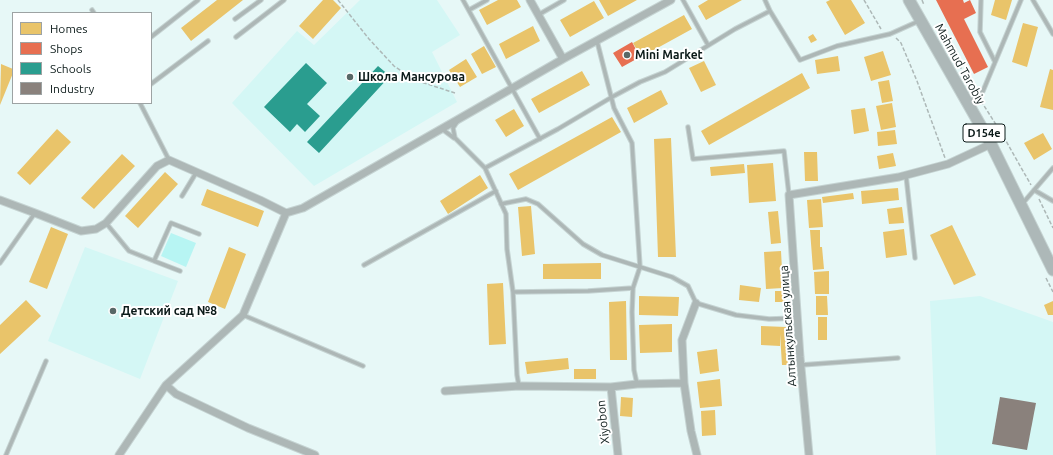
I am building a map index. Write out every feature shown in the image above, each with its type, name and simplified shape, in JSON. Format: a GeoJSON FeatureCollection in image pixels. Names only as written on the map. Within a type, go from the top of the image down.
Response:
{"type":"FeatureCollection","features":[{"type":"Feature","properties":{"kind":"main road","name":"Mahmud Tarobiy"},"geometry":{"type":"LineString","coordinates":[[909,0],[990,144],[1053,270]]}},
{"type":"Feature","properties":{"kind":"street"},"geometry":{"type":"LineString","coordinates":[[530,0],[563,59]]}},
{"type":"Feature","properties":{"kind":"street"},"geometry":{"type":"LineString","coordinates":[[119,455],[166,385],[243,316],[286,214],[303,208],[596,40],[671,0]]}},
{"type":"Feature","properties":{"kind":"street"},"geometry":{"type":"LineString","coordinates":[[790,195],[906,175],[948,164],[990,144]]}},
{"type":"Feature","properties":{"kind":"street"},"geometry":{"type":"LineString","coordinates":[[0,200],[35,212],[81,231],[96,229],[106,223],[157,166],[169,160],[260,200],[286,214]]}},
{"type":"Feature","properties":{"kind":"street","name":"Алтынкульская улица"},"geometry":{"type":"LineString","coordinates":[[790,195],[801,366],[809,455]]}},
{"type":"Feature","properties":{"kind":"street"},"geometry":{"type":"LineString","coordinates":[[696,303],[682,340],[684,383],[691,430],[697,455]]}},
{"type":"Feature","properties":{"kind":"street"},"geometry":{"type":"LineString","coordinates":[[446,391],[520,386],[611,387],[637,384],[684,383]]}},
{"type":"Feature","properties":{"kind":"street"},"geometry":{"type":"LineString","coordinates":[[166,385],[176,394],[248,428],[315,455]]}},
{"type":"Feature","properties":{"kind":"street","name":"Xiyobon"},"geometry":{"type":"LineString","coordinates":[[611,387],[618,455]]}},
{"type":"Feature","properties":{"kind":"lane"},"geometry":{"type":"LineString","coordinates":[[152,36],[198,0]]}},
{"type":"Feature","properties":{"kind":"lane"},"geometry":{"type":"LineString","coordinates":[[235,19],[261,0]]}},
{"type":"Feature","properties":{"kind":"lane"},"geometry":{"type":"LineString","coordinates":[[236,37],[284,0]]}},
{"type":"Feature","properties":{"kind":"lane"},"geometry":{"type":"LineString","coordinates":[[463,0],[540,139]]}},
{"type":"Feature","properties":{"kind":"lane"},"geometry":{"type":"LineString","coordinates":[[469,10],[487,0]]}},
{"type":"Feature","properties":{"kind":"lane"},"geometry":{"type":"LineString","coordinates":[[538,15],[564,0]]}},
{"type":"Feature","properties":{"kind":"lane"},"geometry":{"type":"LineString","coordinates":[[683,0],[708,45]]}},
{"type":"Feature","properties":{"kind":"lane"},"geometry":{"type":"LineString","coordinates":[[765,0],[770,11],[800,60],[837,46],[887,35],[921,20]]}},
{"type":"Feature","properties":{"kind":"lane"},"geometry":{"type":"LineString","coordinates":[[981,0],[980,32],[995,62]]}},
{"type":"Feature","properties":{"kind":"lane"},"geometry":{"type":"LineString","coordinates":[[968,103],[983,91],[1021,0]]}},
{"type":"Feature","properties":{"kind":"lane"},"geometry":{"type":"LineString","coordinates":[[1033,0],[1053,34]]}},
{"type":"Feature","properties":{"kind":"lane"},"geometry":{"type":"LineString","coordinates":[[485,168],[540,139],[640,82],[665,72],[735,29],[770,11]]}},
{"type":"Feature","properties":{"kind":"lane"},"geometry":{"type":"LineString","coordinates":[[596,40],[614,108],[632,143],[640,267],[633,288],[632,312],[634,370],[637,384]]}},
{"type":"Feature","properties":{"kind":"lane"},"geometry":{"type":"LineString","coordinates":[[152,83],[208,41]]}},
{"type":"Feature","properties":{"kind":"lane"},"geometry":{"type":"LineString","coordinates":[[141,104],[169,160]]}},
{"type":"Feature","properties":{"kind":"lane"},"geometry":{"type":"LineString","coordinates":[[454,138],[453,128],[457,120]]}},
{"type":"Feature","properties":{"kind":"lane"},"geometry":{"type":"LineString","coordinates":[[688,127],[693,159],[784,151],[790,195]]}},
{"type":"Feature","properties":{"kind":"lane"},"geometry":{"type":"LineString","coordinates":[[442,129],[454,138],[485,168],[506,214],[507,248],[513,292],[517,375],[520,386]]}},
{"type":"Feature","properties":{"kind":"lane"},"geometry":{"type":"LineString","coordinates":[[1021,205],[1053,168]]}},
{"type":"Feature","properties":{"kind":"lane"},"geometry":{"type":"LineString","coordinates":[[182,196],[196,173]]}},
{"type":"Feature","properties":{"kind":"lane"},"geometry":{"type":"LineString","coordinates":[[906,175],[915,258]]}},
{"type":"Feature","properties":{"kind":"lane"},"geometry":{"type":"LineString","coordinates":[[1034,190],[1053,201]]}},
{"type":"Feature","properties":{"kind":"lane"},"geometry":{"type":"LineString","coordinates":[[364,265],[496,191]]}},
{"type":"Feature","properties":{"kind":"lane"},"geometry":{"type":"LineString","coordinates":[[501,204],[526,199],[538,204],[583,244],[602,255],[672,277],[688,286],[696,303],[736,315],[769,319],[798,318]]}},
{"type":"Feature","properties":{"kind":"lane"},"geometry":{"type":"LineString","coordinates":[[0,263],[35,212]]}},
{"type":"Feature","properties":{"kind":"lane"},"geometry":{"type":"LineString","coordinates":[[106,223],[129,251],[180,271]]}},
{"type":"Feature","properties":{"kind":"lane"},"geometry":{"type":"LineString","coordinates":[[154,261],[171,223],[199,234]]}},
{"type":"Feature","properties":{"kind":"lane"},"geometry":{"type":"LineString","coordinates":[[513,292],[588,291],[633,288]]}},
{"type":"Feature","properties":{"kind":"lane"},"geometry":{"type":"LineString","coordinates":[[243,316],[363,366]]}},
{"type":"Feature","properties":{"kind":"lane"},"geometry":{"type":"LineString","coordinates":[[801,366],[898,358]]}},
{"type":"Feature","properties":{"kind":"lane"},"geometry":{"type":"LineString","coordinates":[[6,455],[46,361]]}},
{"type":"Feature","properties":{"kind":"path"},"geometry":{"type":"LineString","coordinates":[[338,0],[369,39],[394,66],[416,80],[436,88],[455,93]]}},
{"type":"Feature","properties":{"kind":"path"},"geometry":{"type":"LineString","coordinates":[[864,0],[884,34],[898,39],[901,43],[948,164]]}},
{"type":"Feature","properties":{"kind":"path"},"geometry":{"type":"LineString","coordinates":[[922,0],[927,10]]}},
{"type":"Feature","properties":{"kind":"path"},"geometry":{"type":"LineString","coordinates":[[950,51],[1002,134],[1034,190],[1053,228]]}},
{"type":"Feature","properties":{"kind":"shaded area","name":"Школа Мансурова"},"geometry":{"type":"Polygon","coordinates":[[[360,0],[437,0],[460,35],[432,52],[457,102],[314,186],[232,103],[297,31],[314,45],[360,0]]]}},
{"type":"Feature","properties":{"kind":"shaded area"},"geometry":{"type":"Polygon","coordinates":[[[171,233],[196,243],[186,267],[161,256],[171,233]]]}},
{"type":"Feature","properties":{"kind":"shaded area","name":"Детский сад №8"},"geometry":{"type":"Polygon","coordinates":[[[85,247],[178,281],[140,379],[48,341],[85,247]]]}},
{"type":"Feature","properties":{"kind":"shaded area"},"geometry":{"type":"Polygon","coordinates":[[[980,296],[1053,322],[1053,455],[936,455],[930,301],[980,296]]]}},
{"type":"Feature","properties":{"kind":"building: Homes"},"geometry":{"type":"Polygon","coordinates":[[[217,0],[243,0],[191,41],[181,28],[217,0]]]}},
{"type":"Feature","properties":{"kind":"building: Homes"},"geometry":{"type":"Polygon","coordinates":[[[323,0],[333,0],[341,8],[313,39],[299,26],[323,0]]]}},
{"type":"Feature","properties":{"kind":"building: Homes"},"geometry":{"type":"Polygon","coordinates":[[[498,0],[517,0],[521,7],[487,25],[479,10],[498,0]]]}},
{"type":"Feature","properties":{"kind":"building: Homes"},"geometry":{"type":"Polygon","coordinates":[[[599,0],[637,0],[608,16],[599,0]]]}},
{"type":"Feature","properties":{"kind":"building: Homes"},"geometry":{"type":"Polygon","coordinates":[[[708,0],[742,0],[706,20],[698,6],[708,0]]]}},
{"type":"Feature","properties":{"kind":"building: Homes"},"geometry":{"type":"Polygon","coordinates":[[[830,0],[851,0],[865,23],[845,35],[826,2],[830,0]]]}},
{"type":"Feature","properties":{"kind":"building: Homes"},"geometry":{"type":"Polygon","coordinates":[[[995,0],[1012,0],[1006,20],[991,15],[995,0]]]}},
{"type":"Feature","properties":{"kind":"building: Homes"},"geometry":{"type":"Polygon","coordinates":[[[594,1],[604,18],[570,37],[560,20],[594,1]]]}},
{"type":"Feature","properties":{"kind":"building: Homes"},"geometry":{"type":"Polygon","coordinates":[[[684,15],[692,29],[641,57],[633,43],[684,15]]]}},
{"type":"Feature","properties":{"kind":"building: Homes"},"geometry":{"type":"Polygon","coordinates":[[[1023,23],[1038,27],[1027,67],[1012,62],[1023,23]]]}},
{"type":"Feature","properties":{"kind":"building: Homes"},"geometry":{"type":"Polygon","coordinates":[[[533,26],[540,41],[506,59],[499,44],[533,26]]]}},
{"type":"Feature","properties":{"kind":"building: Homes"},"geometry":{"type":"Polygon","coordinates":[[[813,34],[817,40],[811,43],[808,37],[813,34]]]}},
{"type":"Feature","properties":{"kind":"building: Homes"},"geometry":{"type":"Polygon","coordinates":[[[484,46],[496,67],[482,74],[471,54],[484,46]]]}},
{"type":"Feature","properties":{"kind":"building: Homes"},"geometry":{"type":"Polygon","coordinates":[[[883,51],[891,75],[871,81],[864,57],[883,51]]]}},
{"type":"Feature","properties":{"kind":"building: Homes"},"geometry":{"type":"Polygon","coordinates":[[[838,56],[840,71],[817,74],[815,60],[838,56]]]}},
{"type":"Feature","properties":{"kind":"building: Homes"},"geometry":{"type":"Polygon","coordinates":[[[466,59],[477,77],[460,87],[449,70],[466,59]]]}},
{"type":"Feature","properties":{"kind":"building: Homes"},"geometry":{"type":"Polygon","coordinates":[[[704,61],[716,85],[701,92],[689,68],[704,61]]]}},
{"type":"Feature","properties":{"kind":"building: Homes"},"geometry":{"type":"Polygon","coordinates":[[[1,64],[12,69],[12,75],[0,105],[1,64]]]}},
{"type":"Feature","properties":{"kind":"building: Homes"},"geometry":{"type":"Polygon","coordinates":[[[1050,69],[1053,70],[1053,110],[1040,107],[1050,69]]]}},
{"type":"Feature","properties":{"kind":"building: Homes"},"geometry":{"type":"Polygon","coordinates":[[[582,71],[590,85],[539,113],[531,99],[582,71]]]}},
{"type":"Feature","properties":{"kind":"building: Homes"},"geometry":{"type":"Polygon","coordinates":[[[802,73],[810,88],[709,145],[701,131],[802,73]]]}},
{"type":"Feature","properties":{"kind":"building: Homes"},"geometry":{"type":"Polygon","coordinates":[[[889,80],[893,101],[882,103],[878,82],[889,80]]]}},
{"type":"Feature","properties":{"kind":"building: Homes"},"geometry":{"type":"Polygon","coordinates":[[[661,90],[668,104],[634,123],[627,108],[661,90]]]}},
{"type":"Feature","properties":{"kind":"building: Homes"},"geometry":{"type":"Polygon","coordinates":[[[892,103],[896,127],[881,130],[876,106],[892,103]]]}},
{"type":"Feature","properties":{"kind":"building: Homes"},"geometry":{"type":"Polygon","coordinates":[[[865,108],[869,131],[854,134],[851,110],[865,108]]]}},
{"type":"Feature","properties":{"kind":"building: Homes"},"geometry":{"type":"Polygon","coordinates":[[[514,109],[524,126],[506,137],[495,120],[514,109]]]}},
{"type":"Feature","properties":{"kind":"building: Homes"},"geometry":{"type":"Polygon","coordinates":[[[612,117],[621,132],[518,190],[509,174],[612,117]]]}},
{"type":"Feature","properties":{"kind":"building: Homes"},"geometry":{"type":"Polygon","coordinates":[[[57,129],[71,142],[30,185],[17,173],[57,129]]]}},
{"type":"Feature","properties":{"kind":"building: Homes"},"geometry":{"type":"Polygon","coordinates":[[[895,130],[897,144],[878,146],[877,132],[895,130]]]}},
{"type":"Feature","properties":{"kind":"building: Homes"},"geometry":{"type":"Polygon","coordinates":[[[1043,133],[1052,149],[1034,160],[1024,143],[1043,133]]]}},
{"type":"Feature","properties":{"kind":"building: Homes"},"geometry":{"type":"Polygon","coordinates":[[[671,138],[676,257],[658,257],[654,139],[671,138]]]}},
{"type":"Feature","properties":{"kind":"building: Homes"},"geometry":{"type":"Polygon","coordinates":[[[804,152],[817,152],[818,181],[805,181],[804,152]]]}},
{"type":"Feature","properties":{"kind":"building: Homes"},"geometry":{"type":"Polygon","coordinates":[[[893,153],[896,166],[879,169],[877,156],[893,153]]]}},
{"type":"Feature","properties":{"kind":"building: Homes"},"geometry":{"type":"Polygon","coordinates":[[[122,154],[135,166],[94,209],[81,198],[122,154]]]}},
{"type":"Feature","properties":{"kind":"building: Homes"},"geometry":{"type":"Polygon","coordinates":[[[773,163],[776,201],[749,203],[747,165],[773,163]]]}},
{"type":"Feature","properties":{"kind":"building: Homes"},"geometry":{"type":"Polygon","coordinates":[[[744,164],[745,173],[711,176],[710,167],[744,164]]]}},
{"type":"Feature","properties":{"kind":"building: Homes"},"geometry":{"type":"Polygon","coordinates":[[[165,172],[178,184],[138,228],[125,216],[165,172]]]}},
{"type":"Feature","properties":{"kind":"building: Homes"},"geometry":{"type":"Polygon","coordinates":[[[480,175],[488,188],[448,214],[440,201],[480,175]]]}},
{"type":"Feature","properties":{"kind":"building: Homes"},"geometry":{"type":"Polygon","coordinates":[[[898,188],[899,200],[862,204],[861,191],[898,188]]]}},
{"type":"Feature","properties":{"kind":"building: Homes"},"geometry":{"type":"Polygon","coordinates":[[[207,189],[264,211],[258,227],[201,205],[207,189]]]}},
{"type":"Feature","properties":{"kind":"building: Homes"},"geometry":{"type":"Polygon","coordinates":[[[853,193],[854,199],[823,203],[822,197],[853,193]]]}},
{"type":"Feature","properties":{"kind":"building: Homes"},"geometry":{"type":"Polygon","coordinates":[[[821,199],[823,227],[809,228],[807,200],[821,199]]]}},
{"type":"Feature","properties":{"kind":"building: Homes"},"geometry":{"type":"Polygon","coordinates":[[[531,206],[535,254],[522,256],[518,207],[531,206]]]}},
{"type":"Feature","properties":{"kind":"building: Homes"},"geometry":{"type":"Polygon","coordinates":[[[902,207],[904,223],[889,224],[887,209],[902,207]]]}},
{"type":"Feature","properties":{"kind":"building: Homes"},"geometry":{"type":"Polygon","coordinates":[[[778,211],[781,243],[771,244],[768,212],[778,211]]]}},
{"type":"Feature","properties":{"kind":"building: Homes"},"geometry":{"type":"Polygon","coordinates":[[[952,225],[976,275],[954,285],[930,235],[952,225]]]}},
{"type":"Feature","properties":{"kind":"building: Homes"},"geometry":{"type":"Polygon","coordinates":[[[51,227],[68,234],[47,289],[29,282],[51,227]]]}},
{"type":"Feature","properties":{"kind":"building: Homes"},"geometry":{"type":"Polygon","coordinates":[[[904,229],[907,255],[886,258],[883,232],[904,229]]]}},
{"type":"Feature","properties":{"kind":"building: Homes"},"geometry":{"type":"Polygon","coordinates":[[[810,230],[820,230],[820,247],[822,247],[824,269],[813,270],[810,230]]]}},
{"type":"Feature","properties":{"kind":"building: Homes"},"geometry":{"type":"Polygon","coordinates":[[[229,247],[246,254],[225,309],[208,302],[229,247]]]}},
{"type":"Feature","properties":{"kind":"building: Homes"},"geometry":{"type":"Polygon","coordinates":[[[781,251],[783,288],[766,289],[764,252],[781,251]]]}},
{"type":"Feature","properties":{"kind":"building: Homes"},"geometry":{"type":"Polygon","coordinates":[[[601,263],[601,279],[543,279],[543,264],[601,263]]]}},
{"type":"Feature","properties":{"kind":"building: Homes"},"geometry":{"type":"Polygon","coordinates":[[[829,271],[829,294],[815,294],[814,272],[829,271]]]}},
{"type":"Feature","properties":{"kind":"building: Homes"},"geometry":{"type":"Polygon","coordinates":[[[503,283],[506,344],[489,345],[487,284],[503,283]]]}},
{"type":"Feature","properties":{"kind":"building: Homes"},"geometry":{"type":"Polygon","coordinates":[[[740,285],[761,288],[759,302],[739,300],[740,285]]]}},
{"type":"Feature","properties":{"kind":"building: Homes"},"geometry":{"type":"Polygon","coordinates":[[[775,291],[785,291],[785,302],[775,302],[775,291]]]}},
{"type":"Feature","properties":{"kind":"building: Homes"},"geometry":{"type":"Polygon","coordinates":[[[639,296],[679,297],[678,316],[639,315],[639,296]]]}},
{"type":"Feature","properties":{"kind":"building: Homes"},"geometry":{"type":"Polygon","coordinates":[[[816,296],[827,296],[828,315],[816,315],[816,296]]]}},
{"type":"Feature","properties":{"kind":"building: Homes"},"geometry":{"type":"Polygon","coordinates":[[[26,300],[41,316],[0,354],[0,325],[26,300]]]}},
{"type":"Feature","properties":{"kind":"building: Homes"},"geometry":{"type":"Polygon","coordinates":[[[626,301],[627,360],[610,360],[609,302],[626,301]]]}},
{"type":"Feature","properties":{"kind":"building: Homes"},"geometry":{"type":"Polygon","coordinates":[[[1053,301],[1053,315],[1048,315],[1044,305],[1053,301]]]}},
{"type":"Feature","properties":{"kind":"building: Homes"},"geometry":{"type":"Polygon","coordinates":[[[818,317],[827,317],[827,340],[818,340],[818,317]]]}},
{"type":"Feature","properties":{"kind":"building: Homes"},"geometry":{"type":"Polygon","coordinates":[[[672,324],[672,352],[640,353],[639,325],[672,324]]]}},
{"type":"Feature","properties":{"kind":"building: Homes"},"geometry":{"type":"Polygon","coordinates":[[[761,326],[786,327],[788,365],[782,365],[780,334],[780,346],[761,345],[761,326]]]}},
{"type":"Feature","properties":{"kind":"building: Homes"},"geometry":{"type":"Polygon","coordinates":[[[717,349],[719,371],[700,374],[697,352],[717,349]]]}},
{"type":"Feature","properties":{"kind":"building: Homes"},"geometry":{"type":"Polygon","coordinates":[[[568,358],[569,369],[527,374],[525,362],[568,358]]]}},
{"type":"Feature","properties":{"kind":"building: Homes"},"geometry":{"type":"Polygon","coordinates":[[[574,369],[596,369],[596,379],[574,379],[574,369]]]}},
{"type":"Feature","properties":{"kind":"building: Homes"},"geometry":{"type":"Polygon","coordinates":[[[720,379],[722,406],[700,408],[697,382],[720,379]]]}},
{"type":"Feature","properties":{"kind":"building: Homes"},"geometry":{"type":"Polygon","coordinates":[[[621,397],[633,398],[632,417],[620,416],[621,397]]]}},
{"type":"Feature","properties":{"kind":"building: Homes"},"geometry":{"type":"Polygon","coordinates":[[[715,410],[716,435],[702,436],[701,411],[715,410]]]}},
{"type":"Feature","properties":{"kind":"building: Shops"},"geometry":{"type":"Polygon","coordinates":[[[936,0],[963,0],[964,3],[970,0],[976,13],[964,19],[988,67],[974,74],[936,0]]]}},
{"type":"Feature","properties":{"kind":"building: Shops","name":"Mini Market"},"geometry":{"type":"Polygon","coordinates":[[[632,42],[640,57],[622,67],[613,53],[632,42]]]}},
{"type":"Feature","properties":{"kind":"building: Schools"},"geometry":{"type":"Polygon","coordinates":[[[306,63],[327,83],[307,104],[320,116],[305,132],[297,124],[290,132],[264,107],[306,63]]]}},
{"type":"Feature","properties":{"kind":"building: Schools"},"geometry":{"type":"Polygon","coordinates":[[[378,66],[390,76],[319,153],[307,142],[378,66]]]}},
{"type":"Feature","properties":{"kind":"building: Industry"},"geometry":{"type":"Polygon","coordinates":[[[1000,397],[1036,403],[1027,450],[992,444],[1000,397]]]}},
{"type":"Feature","properties":{"kind":"place","name":"Mini Market"},"geometry":{"type":"Point","coordinates":[627,55]}},
{"type":"Feature","properties":{"kind":"place","name":"Школа Мансурова"},"geometry":{"type":"Point","coordinates":[350,77]}},
{"type":"Feature","properties":{"kind":"place","name":"Детский сад №8"},"geometry":{"type":"Point","coordinates":[113,311]}}]}
